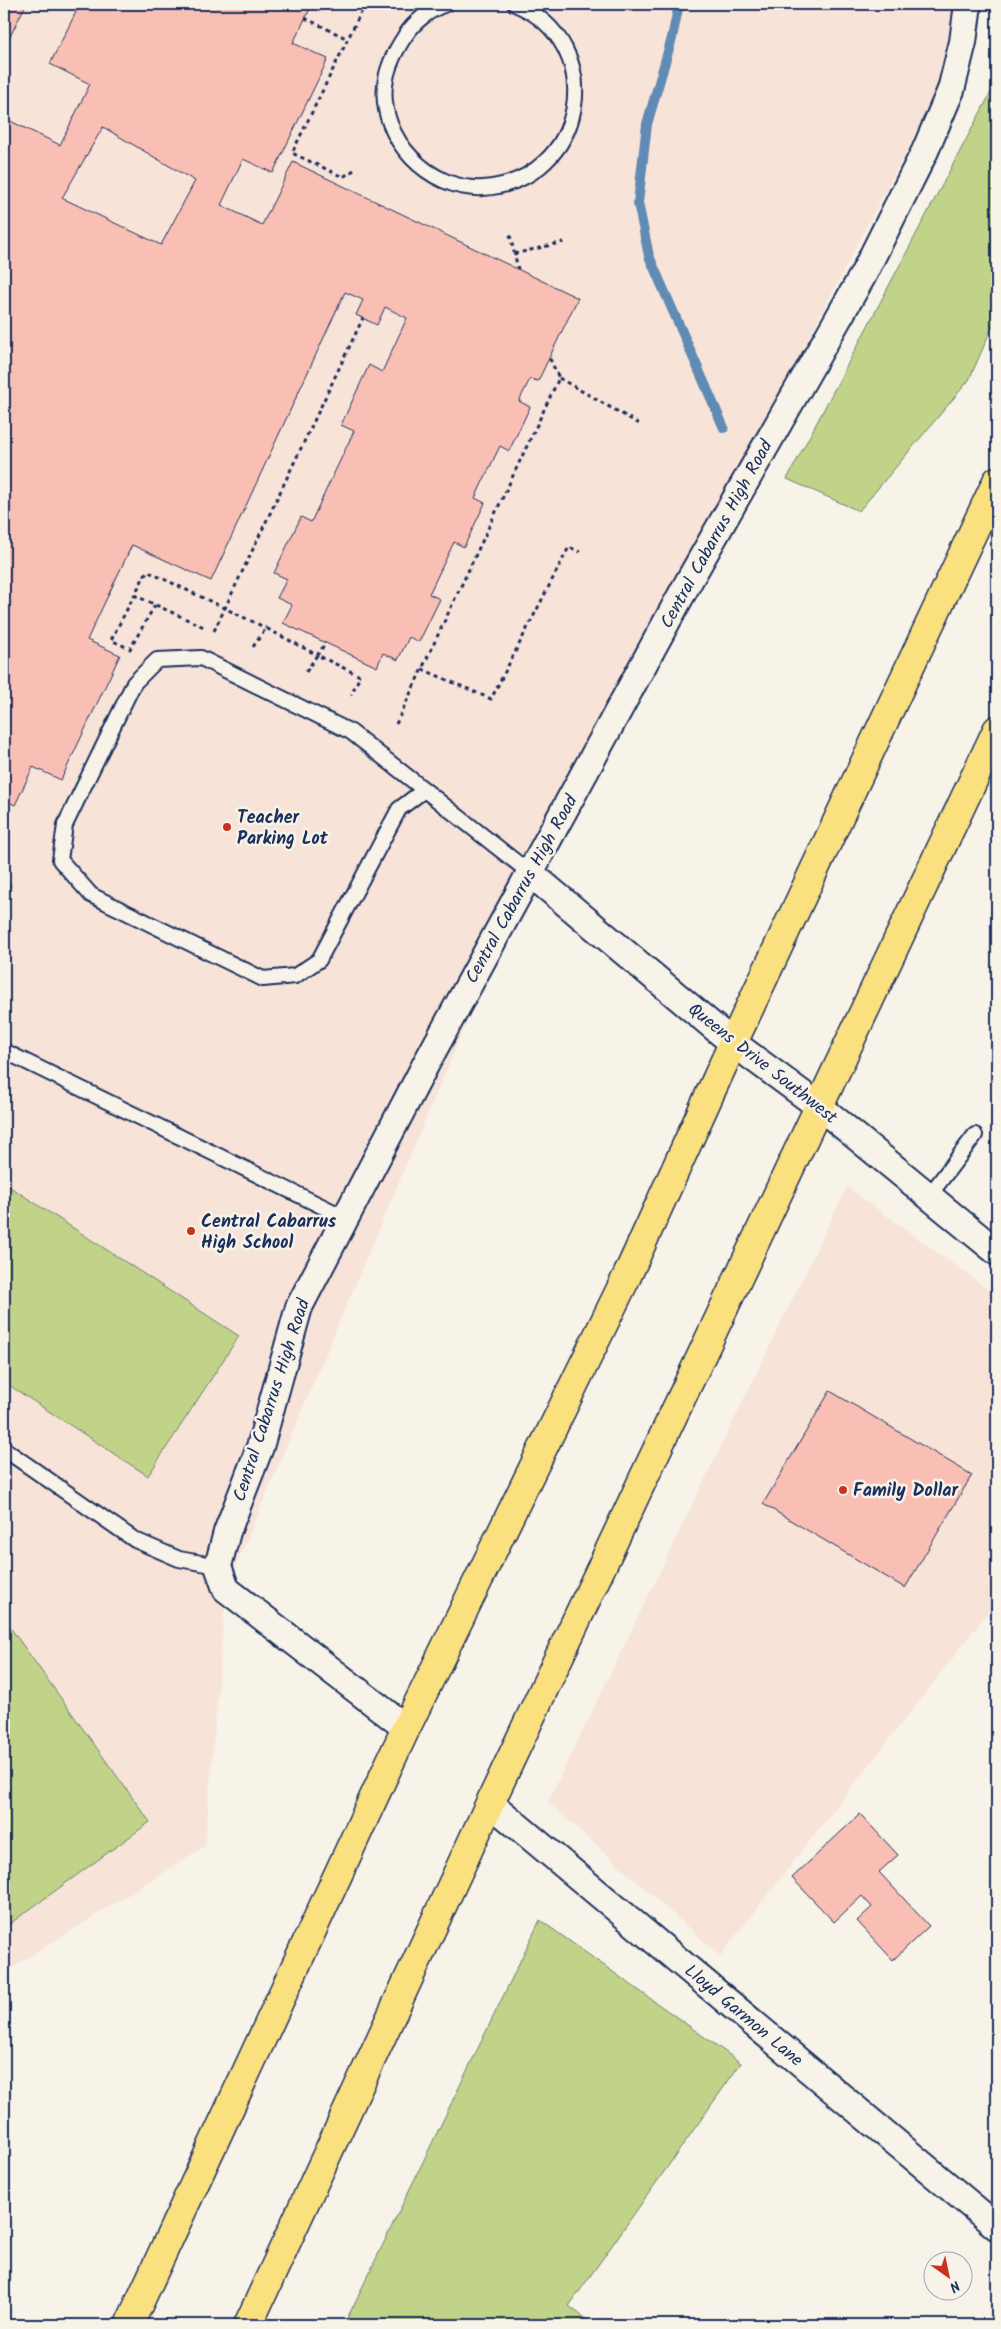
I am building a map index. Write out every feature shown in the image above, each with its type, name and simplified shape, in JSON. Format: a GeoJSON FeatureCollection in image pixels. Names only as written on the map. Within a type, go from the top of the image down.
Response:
{"type":"FeatureCollection","features":[{"type":"Feature","properties":{"kind":"highway"},"geometry":{"type":"LineString","coordinates":[[129,2325],[406,1728],[627,1276],[733,1043],[997,481]]}},
{"type":"Feature","properties":{"kind":"highway"},"geometry":{"type":"LineString","coordinates":[[248,2325],[490,1803],[997,730]]}},
{"type":"Feature","properties":{"kind":"street","name":"Central Cabarrus High Road"},"geometry":{"type":"LineString","coordinates":[[218,1566],[227,1532],[260,1447],[299,1307],[530,872],[690,579],[863,275],[921,160],[951,90],[964,42],[968,4]]}},
{"type":"Feature","properties":{"kind":"street","name":"Queens Drive Southwest"},"geometry":{"type":"LineString","coordinates":[[530,872],[733,1043],[820,1107],[997,1252]]}},
{"type":"Feature","properties":{"kind":"street"},"geometry":{"type":"LineString","coordinates":[[218,1566],[226,1589],[406,1728]]}},
{"type":"Feature","properties":{"kind":"street","name":"Lloyd Garmon Lane"},"geometry":{"type":"LineString","coordinates":[[490,1803],[997,2227]]}},
{"type":"Feature","properties":{"kind":"lane"},"geometry":{"type":"LineString","coordinates":[[446,4],[438,6],[411,26],[393,54],[385,86],[388,118],[402,148],[424,170],[451,184],[482,188],[512,182],[538,168],[560,146],[573,118],[576,88],[570,58],[556,32],[536,8],[515,4]]}},
{"type":"Feature","properties":{"kind":"lane"},"geometry":{"type":"LineString","coordinates":[[423,791],[399,809],[320,960],[295,976],[263,978],[99,899],[91,895],[60,860],[65,826],[134,683],[157,660],[202,658],[351,732],[423,791],[530,872]]}},
{"type":"Feature","properties":{"kind":"lane"},"geometry":{"type":"LineString","coordinates":[[4,1050],[346,1218]]}},
{"type":"Feature","properties":{"kind":"lane"},"geometry":{"type":"LineString","coordinates":[[929,1196],[974,1135]]}},
{"type":"Feature","properties":{"kind":"lane"},"geometry":{"type":"LineString","coordinates":[[4,1449],[135,1540],[179,1559],[218,1566]]}},
{"type":"Feature","properties":{"kind":"path"},"geometry":{"type":"LineString","coordinates":[[354,170],[343,177],[292,153],[365,4]]}},
{"type":"Feature","properties":{"kind":"path"},"geometry":{"type":"LineString","coordinates":[[305,18],[348,39]]}},
{"type":"Feature","properties":{"kind":"path"},"geometry":{"type":"LineString","coordinates":[[510,236],[518,269]]}},
{"type":"Feature","properties":{"kind":"path"},"geometry":{"type":"LineString","coordinates":[[514,254],[564,242]]}},
{"type":"Feature","properties":{"kind":"path"},"geometry":{"type":"LineString","coordinates":[[214,631],[363,318]]}},
{"type":"Feature","properties":{"kind":"path"},"geometry":{"type":"LineString","coordinates":[[550,357],[559,378],[641,425]]}},
{"type":"Feature","properties":{"kind":"path"},"geometry":{"type":"LineString","coordinates":[[396,724],[559,378]]}},
{"type":"Feature","properties":{"kind":"path"},"geometry":{"type":"LineString","coordinates":[[422,669],[491,699],[569,546],[580,552]]}},
{"type":"Feature","properties":{"kind":"path"},"geometry":{"type":"LineString","coordinates":[[155,605],[130,649],[111,640],[147,571],[360,676],[351,695]]}},
{"type":"Feature","properties":{"kind":"path"},"geometry":{"type":"LineString","coordinates":[[134,595],[206,628]]}},
{"type":"Feature","properties":{"kind":"path"},"geometry":{"type":"LineString","coordinates":[[254,647],[266,628]]}},
{"type":"Feature","properties":{"kind":"path"},"geometry":{"type":"LineString","coordinates":[[306,672],[326,643]]}},
{"type":"Feature","properties":{"kind":"shaded area","name":"Central Cabarrus High School"},"geometry":{"type":"Polygon","coordinates":[[[4,4],[965,4],[963,42],[530,873],[226,1589],[205,1846],[4,1973],[4,4]]]}},
{"type":"Feature","properties":{"kind":"shaded area"},"geometry":{"type":"Polygon","coordinates":[[[847,1187],[997,1296],[997,1601],[720,1956],[548,1802],[847,1187]]]}},
{"type":"Feature","properties":{"kind":"green space"},"geometry":{"type":"Polygon","coordinates":[[[997,81],[997,316],[969,380],[859,511],[787,479],[997,81]]]}},
{"type":"Feature","properties":{"kind":"green space"},"geometry":{"type":"Polygon","coordinates":[[[4,1183],[239,1336],[148,1476],[4,1382],[4,1183]]]}},
{"type":"Feature","properties":{"kind":"green space"},"geometry":{"type":"Polygon","coordinates":[[[4,1619],[150,1822],[4,1928],[4,1619]]]}},
{"type":"Feature","properties":{"kind":"green space"},"geometry":{"type":"Polygon","coordinates":[[[540,1920],[741,2063],[569,2306],[594,2325],[344,2325],[540,1920]]]}},
{"type":"Feature","properties":{"kind":"building"},"geometry":{"type":"Polygon","coordinates":[[[4,4],[26,4],[4,49],[4,4]]]}},
{"type":"Feature","properties":{"kind":"building"},"geometry":{"type":"Polygon","coordinates":[[[80,4],[305,4],[311,7],[293,43],[328,59],[273,173],[243,159],[221,205],[262,225],[293,162],[578,298],[538,381],[530,379],[519,401],[530,407],[509,451],[500,446],[475,498],[485,503],[464,547],[454,542],[429,594],[440,599],[419,642],[409,637],[398,660],[383,653],[377,667],[283,623],[292,605],[277,598],[287,579],[274,573],[301,517],[311,522],[354,431],[341,425],[369,365],[382,372],[407,318],[385,307],[377,325],[356,315],[363,300],[345,292],[211,581],[132,545],[87,640],[120,655],[61,780],[33,767],[15,805],[4,800],[4,118],[60,145],[90,84],[50,64],[80,4]],[[103,127],[62,198],[161,245],[195,181],[103,127]]]}},
{"type":"Feature","properties":{"kind":"building"},"geometry":{"type":"Polygon","coordinates":[[[4,881],[11,885],[4,900],[4,881]]]}},
{"type":"Feature","properties":{"kind":"building"},"geometry":{"type":"Polygon","coordinates":[[[830,1391],[972,1475],[905,1588],[763,1504],[830,1391]]]}},
{"type":"Feature","properties":{"kind":"building"},"geometry":{"type":"Polygon","coordinates":[[[860,1814],[898,1855],[879,1872],[929,1926],[893,1960],[857,1921],[872,1907],[862,1896],[834,1922],[792,1878],[860,1814]]]}},
{"type":"Feature","properties":{"kind":"waterway"},"geometry":{"type":"LineString","coordinates":[[679,4],[672,38],[647,124],[638,203],[649,256],[724,428]]}},
{"type":"Feature","properties":{"kind":"place","name":"Teacher Parking Lot"},"geometry":{"type":"Point","coordinates":[227,827]}},
{"type":"Feature","properties":{"kind":"place","name":"Central Cabarrus High School"},"geometry":{"type":"Point","coordinates":[191,1231]}},
{"type":"Feature","properties":{"kind":"place","name":"Family Dollar"},"geometry":{"type":"Point","coordinates":[843,1490]}}]}
